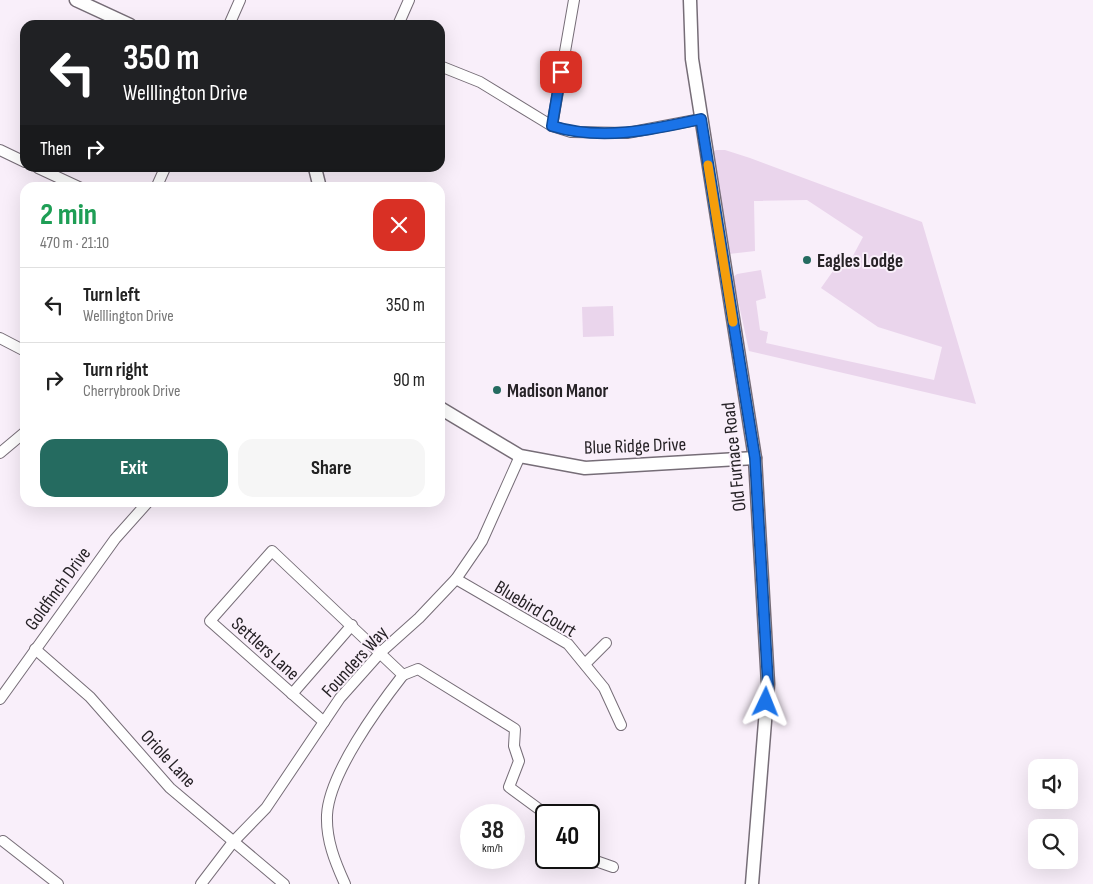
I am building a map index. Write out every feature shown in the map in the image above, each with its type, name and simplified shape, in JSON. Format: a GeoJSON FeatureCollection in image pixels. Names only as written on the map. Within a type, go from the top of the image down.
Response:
{"type":"FeatureCollection","features":[{"type":"Feature","properties":{"kind":"street"},"geometry":{"type":"LineString","coordinates":[[76,0],[119,20]]}},
{"type":"Feature","properties":{"kind":"street"},"geometry":{"type":"LineString","coordinates":[[231,20],[240,0]]}},
{"type":"Feature","properties":{"kind":"street"},"geometry":{"type":"LineString","coordinates":[[400,20],[409,0]]}},
{"type":"Feature","properties":{"kind":"street"},"geometry":{"type":"LineString","coordinates":[[552,126],[574,0]]}},
{"type":"Feature","properties":{"kind":"street","name":"Old Furnace Road"},"geometry":{"type":"LineString","coordinates":[[690,0],[692,59],[755,458],[768,684],[752,884]]}},
{"type":"Feature","properties":{"kind":"street"},"geometry":{"type":"LineString","coordinates":[[445,68],[488,86],[552,126],[571,132],[626,133],[701,119]]}},
{"type":"Feature","properties":{"kind":"street"},"geometry":{"type":"LineString","coordinates":[[0,150],[20,160]]}},
{"type":"Feature","properties":{"kind":"street"},"geometry":{"type":"LineString","coordinates":[[47,172],[68,182]]}},
{"type":"Feature","properties":{"kind":"street"},"geometry":{"type":"LineString","coordinates":[[0,338],[20,348]]}},
{"type":"Feature","properties":{"kind":"street","name":"Blue Ridge Drive"},"geometry":{"type":"LineString","coordinates":[[445,411],[520,456],[585,468],[755,458]]}},
{"type":"Feature","properties":{"kind":"street"},"geometry":{"type":"LineString","coordinates":[[0,453],[20,436]]}},
{"type":"Feature","properties":{"kind":"street","name":"Founders Way"},"geometry":{"type":"LineString","coordinates":[[200,884],[233,842],[266,808],[340,698],[381,652],[419,618],[456,579],[482,541],[520,456]]}},
{"type":"Feature","properties":{"kind":"street","name":"Goldfinch Drive"},"geometry":{"type":"LineString","coordinates":[[0,699],[115,539],[144,507]]}},
{"type":"Feature","properties":{"kind":"street","name":"Settlers Lane"},"geometry":{"type":"LineString","coordinates":[[324,722],[210,621],[272,550],[403,675]]}},
{"type":"Feature","properties":{"kind":"street","name":"Bluebird Court"},"geometry":{"type":"LineString","coordinates":[[456,579],[568,644],[604,688],[621,725]]}},
{"type":"Feature","properties":{"kind":"street"},"geometry":{"type":"LineString","coordinates":[[292,694],[352,626]]}},
{"type":"Feature","properties":{"kind":"street"},"geometry":{"type":"LineString","coordinates":[[585,664],[606,643]]}},
{"type":"Feature","properties":{"kind":"street","name":"Oriole Lane"},"geometry":{"type":"LineString","coordinates":[[35,649],[90,697],[162,780],[233,842],[261,862],[284,884]]}},
{"type":"Feature","properties":{"kind":"street"},"geometry":{"type":"LineString","coordinates":[[345,884],[331,851],[327,821],[330,801],[354,748],[383,701],[403,675],[418,669],[515,729],[514,746],[519,761],[509,787],[535,806]]}},
{"type":"Feature","properties":{"kind":"street"},"geometry":{"type":"LineString","coordinates":[[3,841],[58,884]]}},
{"type":"Feature","properties":{"kind":"street"},"geometry":{"type":"LineString","coordinates":[[600,862],[613,866]]}},
{"type":"Feature","properties":{"kind":"shaded area"},"geometry":{"type":"Polygon","coordinates":[[[716,150],[725,150],[750,158],[922,222],[976,404],[749,351],[733,277],[737,274],[761,270],[766,298],[756,301],[760,330],[768,332],[766,343],[934,380],[942,347],[878,327],[821,288],[838,264],[846,269],[863,237],[807,200],[754,201],[755,251],[729,254],[708,153],[716,150]]]}},
{"type":"Feature","properties":{"kind":"shaded area"},"geometry":{"type":"Polygon","coordinates":[[[613,306],[614,336],[583,337],[582,307],[613,306]]]}},
{"type":"Feature","properties":{"kind":"slow traffic"},"geometry":{"type":"LineString","coordinates":[[708,165],[733,322]]}},
{"type":"Feature","properties":{"kind":"place","name":"Eagles Lodge"},"geometry":{"type":"Point","coordinates":[807,260]}},
{"type":"Feature","properties":{"kind":"place","name":"Madison Manor"},"geometry":{"type":"Point","coordinates":[497,390]}},
{"type":"Feature","properties":{"kind":"route"},"geometry":{"type":"LineString","coordinates":[[561,72],[552,126],[571,132],[626,133],[701,119],[755,458],[768,684],[766,702]]}}]}
